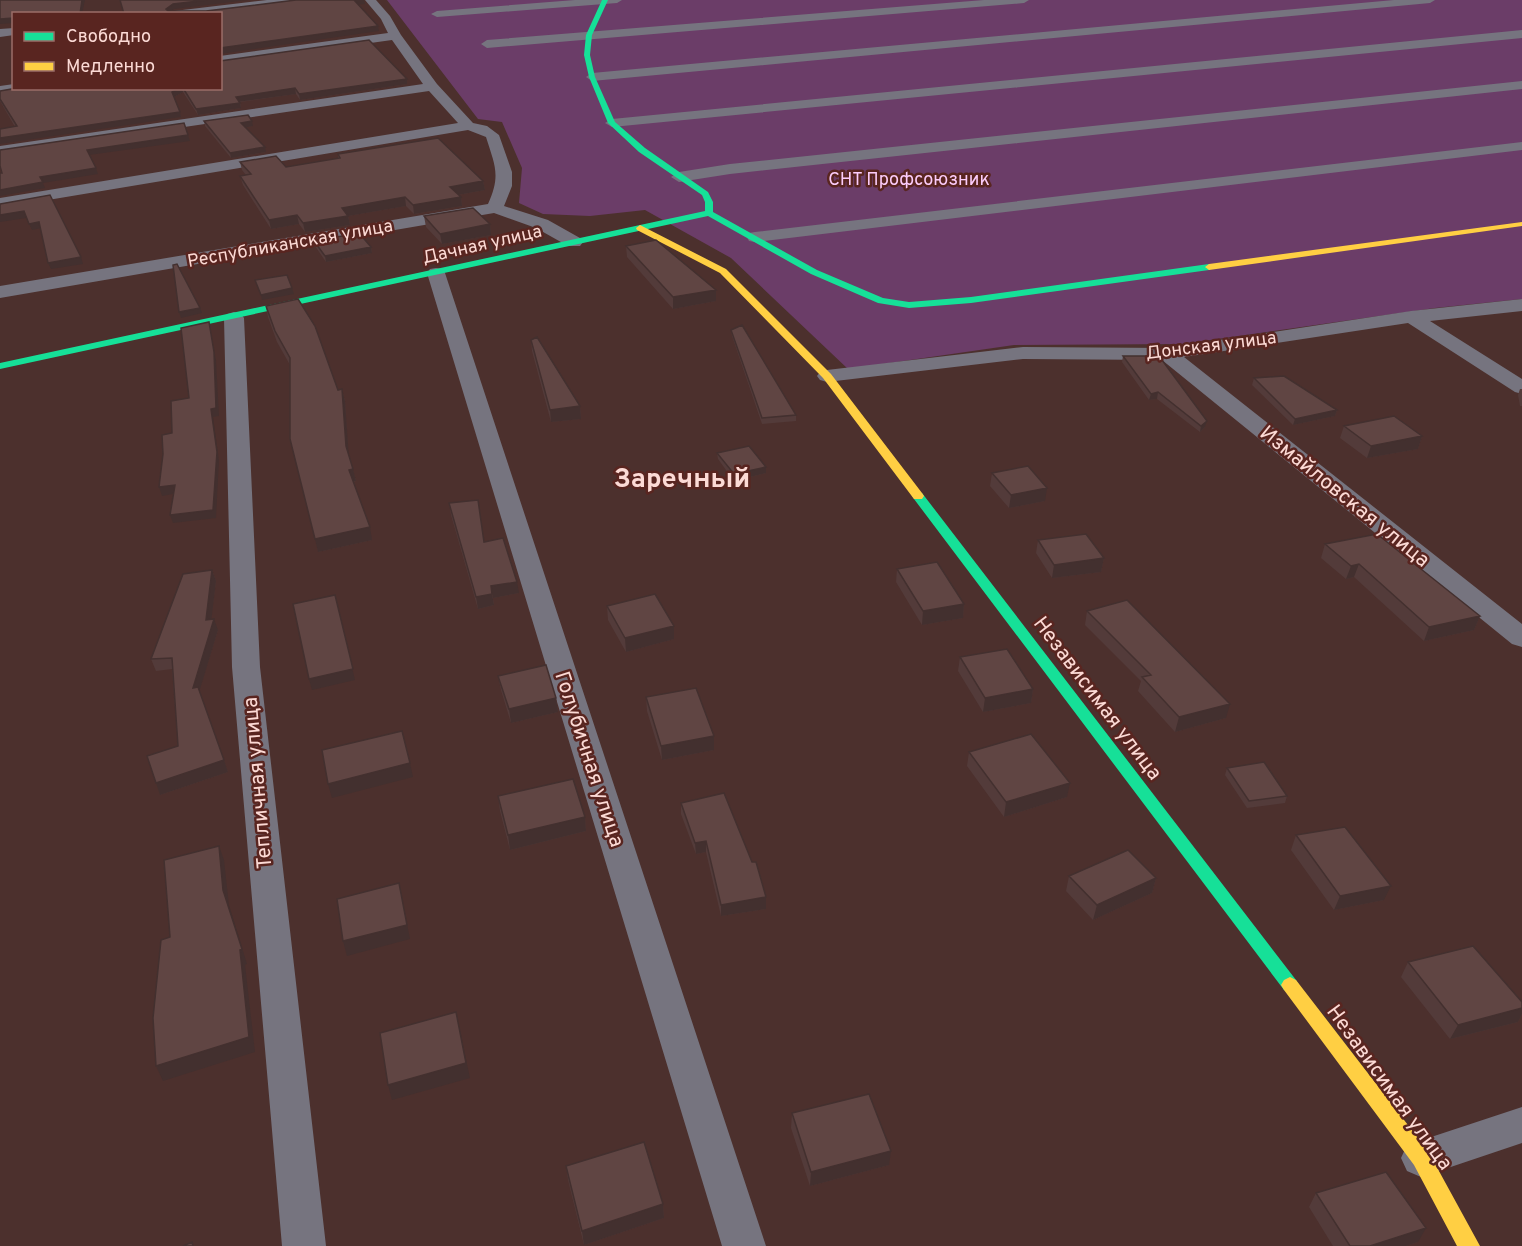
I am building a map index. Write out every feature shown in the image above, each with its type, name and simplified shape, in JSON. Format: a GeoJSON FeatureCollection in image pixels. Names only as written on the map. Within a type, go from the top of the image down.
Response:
{"type":"FeatureCollection","features":[{"type":"Feature","properties":{"kind":"street"},"geometry":{"type":"LineString","coordinates":[[191,12],[296,0]]}},
{"type":"Feature","properties":{"kind":"street"},"geometry":{"type":"LineString","coordinates":[[370,0],[386,18],[395,36],[432,87],[468,126]]}},
{"type":"Feature","properties":{"kind":"street"},"geometry":{"type":"LineString","coordinates":[[609,0],[589,36],[587,55],[592,77],[612,123],[642,150],[705,194],[709,202],[709,213],[814,272],[860,294],[881,301],[909,305],[982,298],[1522,224]]}},
{"type":"Feature","properties":{"kind":"street"},"geometry":{"type":"LineString","coordinates":[[437,14],[609,0]]}},
{"type":"Feature","properties":{"kind":"street"},"geometry":{"type":"LineString","coordinates":[[487,44],[1024,0]]}},
{"type":"Feature","properties":{"kind":"street"},"geometry":{"type":"LineString","coordinates":[[592,77],[1430,0]]}},
{"type":"Feature","properties":{"kind":"street"},"geometry":{"type":"LineString","coordinates":[[612,123],[1522,34]]}},
{"type":"Feature","properties":{"kind":"street"},"geometry":{"type":"LineString","coordinates":[[222,60],[395,36]]}},
{"type":"Feature","properties":{"kind":"street"},"geometry":{"type":"LineString","coordinates":[[680,177],[742,168],[1522,85]]}},
{"type":"Feature","properties":{"kind":"street"},"geometry":{"type":"LineString","coordinates":[[0,150],[432,87]]}},
{"type":"Feature","properties":{"kind":"street"},"geometry":{"type":"LineString","coordinates":[[0,203],[468,126],[482,129],[492,135],[495,144],[504,172],[504,186],[495,208]]}},
{"type":"Feature","properties":{"kind":"street"},"geometry":{"type":"LineString","coordinates":[[755,237],[1522,146]]}},
{"type":"Feature","properties":{"kind":"street","name":"Республиканская улица"},"geometry":{"type":"LineString","coordinates":[[0,292],[495,208],[542,225],[574,242]]}},
{"type":"Feature","properties":{"kind":"street","name":"Дачная улица"},"geometry":{"type":"LineString","coordinates":[[0,366],[234,318],[709,213]]}},
{"type":"Feature","properties":{"kind":"street","name":"Независимая улица"},"geometry":{"type":"LineString","coordinates":[[639,228],[723,271],[827,376],[1421,1158],[1469,1246]]}},
{"type":"Feature","properties":{"kind":"street","name":"Голубичная улица"},"geometry":{"type":"LineString","coordinates":[[436,273],[744,1246]]}},
{"type":"Feature","properties":{"kind":"street","name":"Донская улица"},"geometry":{"type":"LineString","coordinates":[[827,376],[1023,353],[1167,354],[1411,317],[1522,305]]}},
{"type":"Feature","properties":{"kind":"street"},"geometry":{"type":"LineString","coordinates":[[1411,317],[1522,388]]}},
{"type":"Feature","properties":{"kind":"street","name":"Тепличная улица"},"geometry":{"type":"LineString","coordinates":[[234,318],[246,667],[304,1246]]}},
{"type":"Feature","properties":{"kind":"street","name":"Измайловская улица"},"geometry":{"type":"LineString","coordinates":[[1167,354],[1522,638]]}},
{"type":"Feature","properties":{"kind":"street"},"geometry":{"type":"LineString","coordinates":[[1421,1158],[1522,1125]]}},
{"type":"Feature","properties":{"kind":"green space","name":"СНТ Профсоюзник"},"geometry":{"type":"Polygon","coordinates":[[[387,0],[1522,0],[1522,299],[1435,308],[1182,344],[1014,345],[848,369],[731,258],[645,210],[590,216],[543,214],[519,203],[522,168],[502,122],[478,119],[387,0]]]}},
{"type":"Feature","properties":{"kind":"building"},"geometry":{"type":"Polygon","coordinates":[[[0,0],[82,0],[80,12],[12,12],[12,18],[0,19],[0,0]]]}},
{"type":"Feature","properties":{"kind":"building"},"geometry":{"type":"Polygon","coordinates":[[[120,0],[207,0],[173,4],[166,9],[168,11],[206,11],[296,0],[354,0],[378,26],[222,48],[222,12],[123,12],[120,0]]]}},
{"type":"Feature","properties":{"kind":"building"},"geometry":{"type":"Polygon","coordinates":[[[369,40],[407,79],[299,94],[295,88],[236,97],[240,103],[196,109],[184,90],[222,90],[222,61],[369,40]]]}},
{"type":"Feature","properties":{"kind":"building"},"geometry":{"type":"Polygon","coordinates":[[[12,89],[176,90],[172,92],[180,112],[0,138],[0,129],[17,126],[0,99],[0,91],[12,89]]]}},
{"type":"Feature","properties":{"kind":"building"},"geometry":{"type":"Polygon","coordinates":[[[248,115],[252,121],[241,123],[265,147],[230,153],[204,121],[248,115]]]}},
{"type":"Feature","properties":{"kind":"building"},"geometry":{"type":"Polygon","coordinates":[[[184,123],[188,135],[87,150],[96,168],[40,177],[43,182],[0,190],[0,173],[2,173],[0,150],[184,123]]]}},
{"type":"Feature","properties":{"kind":"building"},"geometry":{"type":"Polygon","coordinates":[[[438,138],[483,181],[450,187],[461,197],[413,205],[405,197],[342,208],[348,216],[303,223],[297,215],[269,220],[240,176],[251,174],[240,162],[276,156],[286,167],[340,158],[338,154],[438,138]]]}},
{"type":"Feature","properties":{"kind":"building"},"geometry":{"type":"Polygon","coordinates":[[[50,195],[81,257],[48,263],[39,222],[29,224],[24,211],[0,215],[0,204],[50,195]]]}},
{"type":"Feature","properties":{"kind":"building"},"geometry":{"type":"Polygon","coordinates":[[[473,208],[490,224],[440,234],[424,216],[473,208]]]}},
{"type":"Feature","properties":{"kind":"building"},"geometry":{"type":"Polygon","coordinates":[[[359,233],[371,247],[325,256],[314,241],[359,233]]]}},
{"type":"Feature","properties":{"kind":"building"},"geometry":{"type":"Polygon","coordinates":[[[656,240],[716,290],[673,297],[626,246],[656,240]]]}},
{"type":"Feature","properties":{"kind":"building"},"geometry":{"type":"Polygon","coordinates":[[[177,264],[200,308],[179,312],[173,265],[177,264]]]}},
{"type":"Feature","properties":{"kind":"building"},"geometry":{"type":"Polygon","coordinates":[[[287,275],[292,288],[261,295],[255,280],[287,275]]]}},
{"type":"Feature","properties":{"kind":"building"},"geometry":{"type":"Polygon","coordinates":[[[298,299],[315,326],[338,390],[342,389],[346,446],[353,469],[349,470],[370,527],[315,539],[290,439],[290,358],[275,331],[266,306],[298,299]]]}},
{"type":"Feature","properties":{"kind":"building"},"geometry":{"type":"Polygon","coordinates":[[[209,322],[214,352],[216,408],[211,409],[217,452],[213,510],[170,515],[175,485],[159,487],[163,454],[162,435],[172,433],[171,401],[189,398],[181,328],[209,322]]]}},
{"type":"Feature","properties":{"kind":"building"},"geometry":{"type":"Polygon","coordinates":[[[742,325],[796,415],[762,418],[731,330],[742,325]]]}},
{"type":"Feature","properties":{"kind":"building"},"geometry":{"type":"Polygon","coordinates":[[[537,337],[580,406],[550,410],[531,340],[537,337]]]}},
{"type":"Feature","properties":{"kind":"building"},"geometry":{"type":"Polygon","coordinates":[[[1123,356],[1159,356],[1207,421],[1201,426],[1158,392],[1151,394],[1123,356]]]}},
{"type":"Feature","properties":{"kind":"building"},"geometry":{"type":"Polygon","coordinates":[[[1284,376],[1337,410],[1295,419],[1254,378],[1284,376]]]}},
{"type":"Feature","properties":{"kind":"building"},"geometry":{"type":"Polygon","coordinates":[[[1394,416],[1422,436],[1371,446],[1344,426],[1394,416]]]}},
{"type":"Feature","properties":{"kind":"building"},"geometry":{"type":"Polygon","coordinates":[[[749,446],[766,467],[734,474],[717,453],[749,446]]]}},
{"type":"Feature","properties":{"kind":"building"},"geometry":{"type":"Polygon","coordinates":[[[1028,466],[1047,488],[1011,495],[992,473],[1028,466]]]}},
{"type":"Feature","properties":{"kind":"building"},"geometry":{"type":"Polygon","coordinates":[[[478,500],[484,542],[503,538],[517,582],[491,586],[492,594],[476,597],[449,503],[478,500]]]}},
{"type":"Feature","properties":{"kind":"building"},"geometry":{"type":"Polygon","coordinates":[[[1086,534],[1104,558],[1054,565],[1038,540],[1086,534]]]}},
{"type":"Feature","properties":{"kind":"building"},"geometry":{"type":"Polygon","coordinates":[[[1377,534],[1480,616],[1429,627],[1359,564],[1351,566],[1325,544],[1377,534]]]}},
{"type":"Feature","properties":{"kind":"building"},"geometry":{"type":"Polygon","coordinates":[[[937,562],[964,604],[923,611],[897,569],[937,562]]]}},
{"type":"Feature","properties":{"kind":"building"},"geometry":{"type":"Polygon","coordinates":[[[212,570],[206,620],[214,619],[193,688],[198,687],[224,760],[156,783],[147,756],[178,746],[172,658],[151,659],[183,574],[212,570]]]}},
{"type":"Feature","properties":{"kind":"building"},"geometry":{"type":"Polygon","coordinates":[[[655,594],[674,626],[625,638],[607,606],[655,594]]]}},
{"type":"Feature","properties":{"kind":"building"},"geometry":{"type":"Polygon","coordinates":[[[335,595],[353,669],[309,679],[293,604],[335,595]]]}},
{"type":"Feature","properties":{"kind":"building"},"geometry":{"type":"Polygon","coordinates":[[[1127,600],[1230,704],[1179,717],[1142,677],[1151,675],[1087,611],[1127,600]]]}},
{"type":"Feature","properties":{"kind":"building"},"geometry":{"type":"Polygon","coordinates":[[[1007,649],[1033,689],[985,698],[960,657],[1007,649]]]}},
{"type":"Feature","properties":{"kind":"building"},"geometry":{"type":"Polygon","coordinates":[[[546,665],[556,698],[509,709],[498,676],[546,665]]]}},
{"type":"Feature","properties":{"kind":"building"},"geometry":{"type":"Polygon","coordinates":[[[696,688],[714,736],[661,746],[646,697],[696,688]]]}},
{"type":"Feature","properties":{"kind":"building"},"geometry":{"type":"Polygon","coordinates":[[[402,731],[410,763],[328,784],[322,750],[402,731]]]}},
{"type":"Feature","properties":{"kind":"building"},"geometry":{"type":"Polygon","coordinates":[[[1031,734],[1070,783],[1006,802],[969,752],[1031,734]]]}},
{"type":"Feature","properties":{"kind":"building"},"geometry":{"type":"Polygon","coordinates":[[[1264,762],[1287,796],[1249,801],[1227,768],[1264,762]]]}},
{"type":"Feature","properties":{"kind":"building"},"geometry":{"type":"Polygon","coordinates":[[[573,779],[585,817],[508,835],[498,796],[573,779]]]}},
{"type":"Feature","properties":{"kind":"building"},"geometry":{"type":"Polygon","coordinates":[[[724,793],[752,862],[756,862],[766,897],[721,905],[706,841],[695,843],[681,803],[724,793]]]}},
{"type":"Feature","properties":{"kind":"building"},"geometry":{"type":"Polygon","coordinates":[[[1345,827],[1391,886],[1340,896],[1296,835],[1345,827]]]}},
{"type":"Feature","properties":{"kind":"building"},"geometry":{"type":"Polygon","coordinates":[[[219,846],[223,890],[242,949],[240,950],[249,1037],[156,1066],[153,1018],[161,940],[170,937],[164,860],[219,846]]]}},
{"type":"Feature","properties":{"kind":"building"},"geometry":{"type":"Polygon","coordinates":[[[1128,850],[1156,878],[1097,905],[1069,876],[1128,850]]]}},
{"type":"Feature","properties":{"kind":"building"},"geometry":{"type":"Polygon","coordinates":[[[399,883],[407,925],[343,941],[337,899],[399,883]]]}},
{"type":"Feature","properties":{"kind":"building"},"geometry":{"type":"Polygon","coordinates":[[[1473,946],[1522,1002],[1522,1008],[1458,1025],[1408,962],[1473,946]]]}},
{"type":"Feature","properties":{"kind":"building"},"geometry":{"type":"Polygon","coordinates":[[[456,1012],[466,1063],[388,1085],[380,1033],[456,1012]]]}},
{"type":"Feature","properties":{"kind":"building"},"geometry":{"type":"Polygon","coordinates":[[[869,1094],[891,1151],[811,1172],[792,1113],[869,1094]]]}},
{"type":"Feature","properties":{"kind":"building"},"geometry":{"type":"Polygon","coordinates":[[[644,1142],[663,1204],[582,1231],[566,1166],[644,1142]]]}},
{"type":"Feature","properties":{"kind":"building"},"geometry":{"type":"Polygon","coordinates":[[[1386,1172],[1426,1228],[1370,1246],[1350,1246],[1316,1193],[1386,1172]]]}},
{"type":"Feature","properties":{"kind":"traffic: fast"},"geometry":{"type":"LineString","coordinates":[[605,0],[589,35],[587,55],[592,77],[612,123],[642,150],[705,194],[709,202],[709,213]]}},
{"type":"Feature","properties":{"kind":"traffic: fast"},"geometry":{"type":"LineString","coordinates":[[709,213],[814,272],[881,301],[909,305],[971,300],[1209,267]]}},
{"type":"Feature","properties":{"kind":"traffic: fast"},"geometry":{"type":"LineString","coordinates":[[0,366],[709,213]]}},
{"type":"Feature","properties":{"kind":"traffic: fast"},"geometry":{"type":"LineString","coordinates":[[918,496],[1290,985]]}},
{"type":"Feature","properties":{"kind":"traffic: slow"},"geometry":{"type":"LineString","coordinates":[[1209,267],[1522,224]]}},
{"type":"Feature","properties":{"kind":"traffic: slow"},"geometry":{"type":"LineString","coordinates":[[640,228],[723,271],[827,376],[918,496]]}},
{"type":"Feature","properties":{"kind":"traffic: slow"},"geometry":{"type":"LineString","coordinates":[[1290,985],[1421,1158],[1469,1246]]}},
{"type":"Feature","properties":{"kind":"district","name":"Заречный"},"geometry":{"type":"Point","coordinates":[682,478]}}]}
